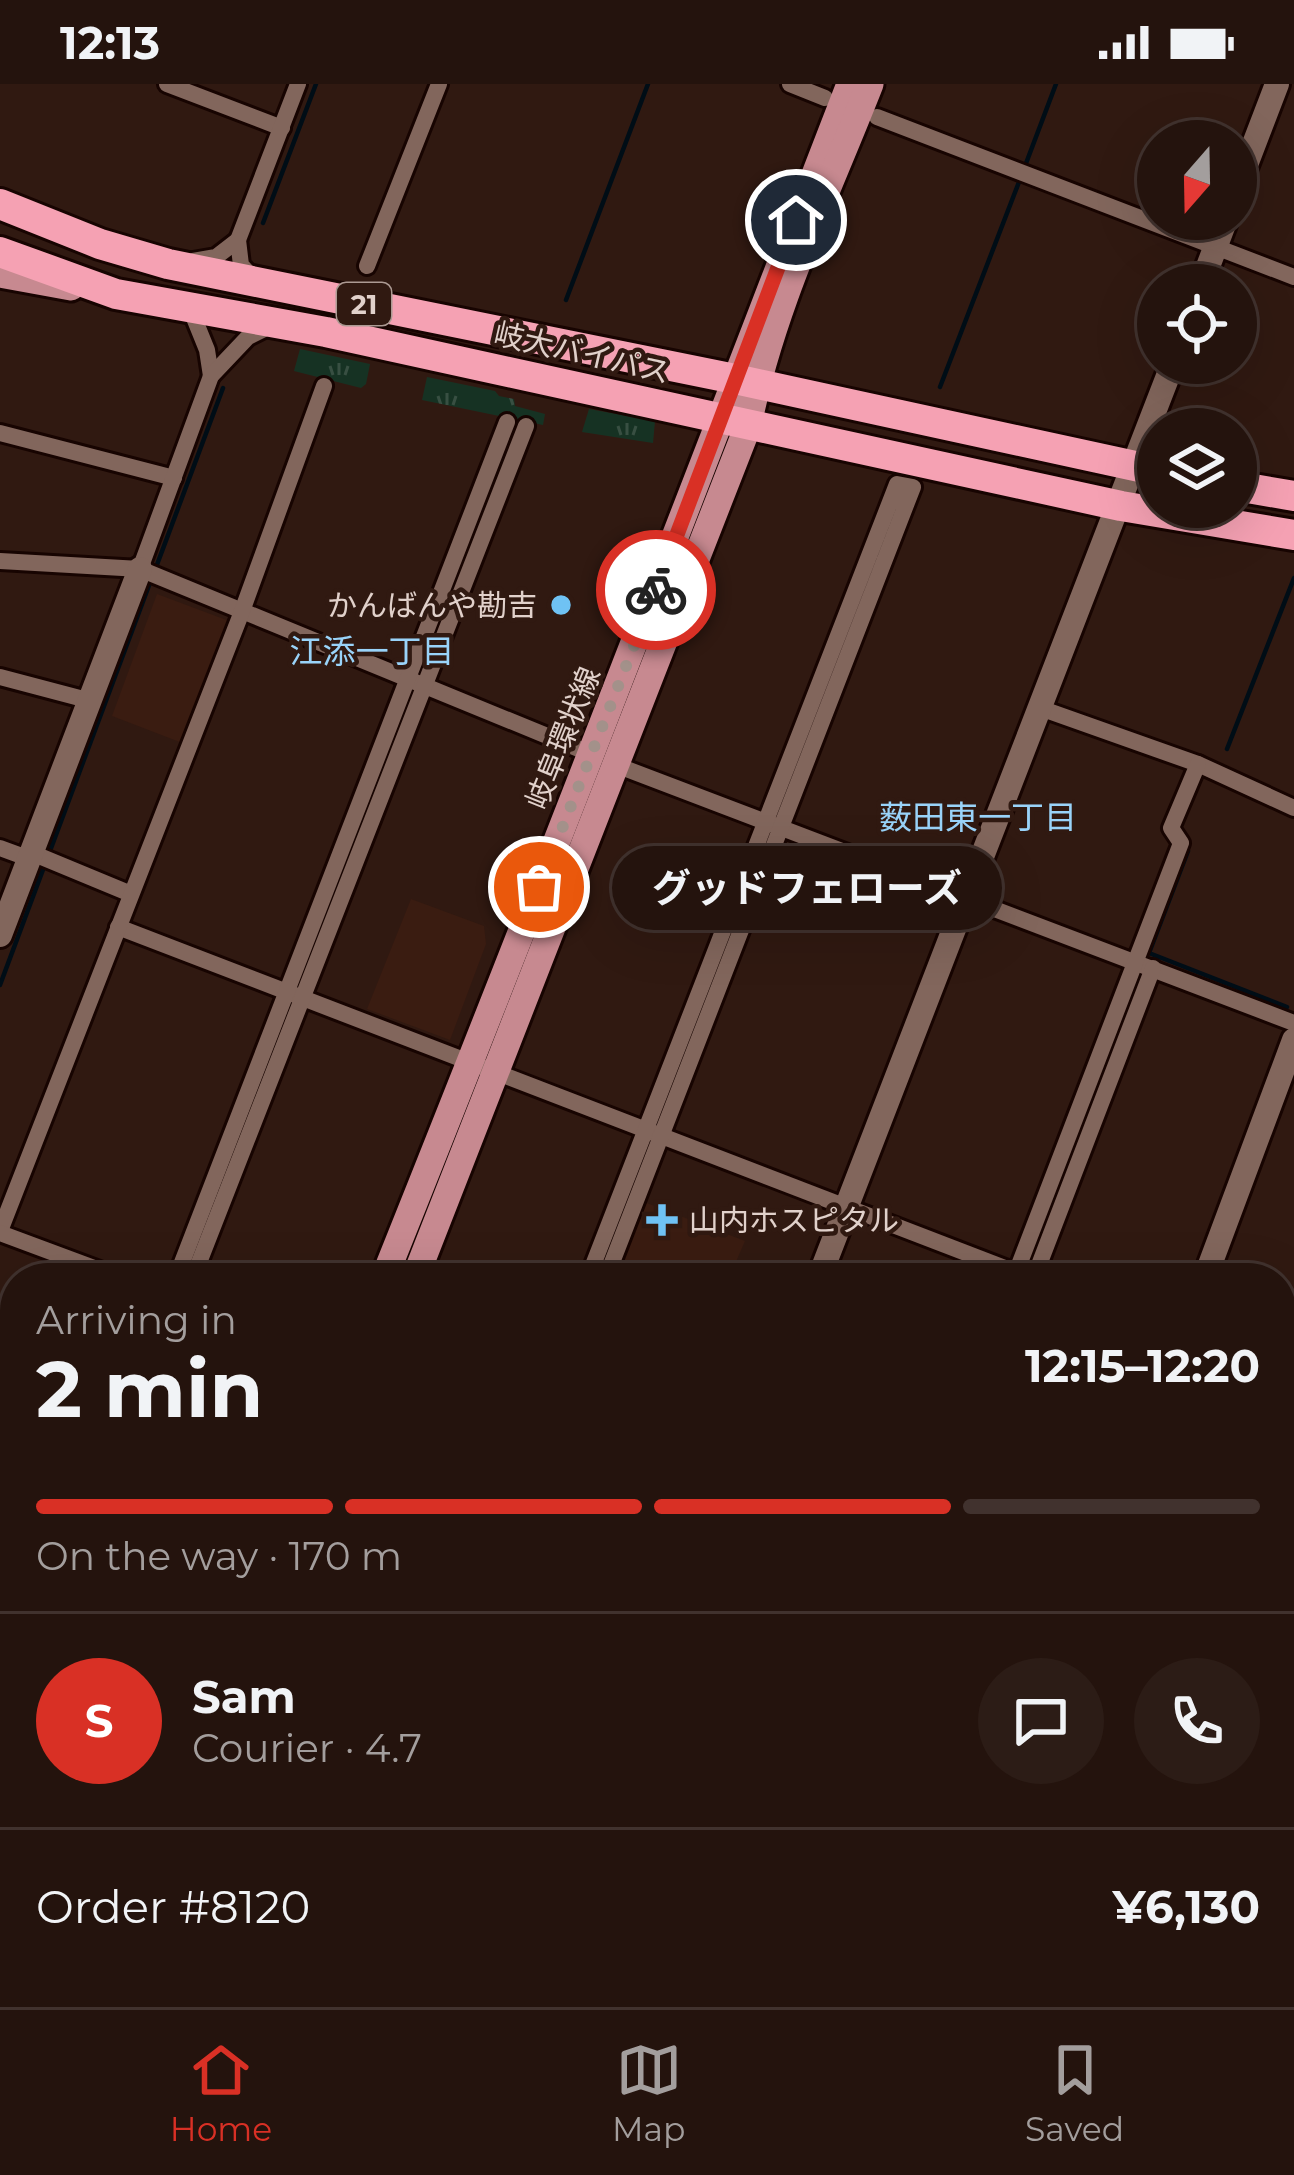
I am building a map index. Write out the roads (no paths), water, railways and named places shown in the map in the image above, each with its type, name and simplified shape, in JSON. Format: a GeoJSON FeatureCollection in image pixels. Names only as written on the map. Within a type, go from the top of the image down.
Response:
{"type":"FeatureCollection","features":[{"type":"Feature","properties":{"kind":"highway","name":"岐大バイパス"},"geometry":{"type":"LineString","coordinates":[[0,205],[100,244],[168,264],[746,381],[1137,467]]}},
{"type":"Feature","properties":{"kind":"highway","name":"岐大バイパス"},"geometry":{"type":"LineString","coordinates":[[0,252],[116,294],[275,323],[1121,506],[1294,536]]}},
{"type":"Feature","properties":{"kind":"highway"},"geometry":{"type":"LineString","coordinates":[[1257,489],[1294,496]]}},
{"type":"Feature","properties":{"kind":"main road"},"geometry":{"type":"LineString","coordinates":[[746,381],[870,84]]}},
{"type":"Feature","properties":{"kind":"main road"},"geometry":{"type":"LineString","coordinates":[[746,381],[837,91]]}},
{"type":"Feature","properties":{"kind":"main road"},"geometry":{"type":"LineString","coordinates":[[0,274],[116,294]]}},
{"type":"Feature","properties":{"kind":"main road","name":"岐阜環状線"},"geometry":{"type":"LineString","coordinates":[[420,1263],[483,1068],[734,423],[746,381]]}},
{"type":"Feature","properties":{"kind":"main road","name":"岐阜環状線"},"geometry":{"type":"LineString","coordinates":[[391,1263],[483,1068]]}},
{"type":"Feature","properties":{"kind":"street"},"geometry":{"type":"LineString","coordinates":[[167,84],[282,128]]}},
{"type":"Feature","properties":{"kind":"street"},"geometry":{"type":"LineString","coordinates":[[256,282],[241,265],[238,240],[298,84]]}},
{"type":"Feature","properties":{"kind":"street"},"geometry":{"type":"LineString","coordinates":[[367,266],[440,84]]}},
{"type":"Feature","properties":{"kind":"street"},"geometry":{"type":"LineString","coordinates":[[790,84],[837,91]]}},
{"type":"Feature","properties":{"kind":"street"},"geometry":{"type":"LineString","coordinates":[[1257,136],[1277,84]]}},
{"type":"Feature","properties":{"kind":"street"},"geometry":{"type":"LineString","coordinates":[[877,117],[1294,277]]}},
{"type":"Feature","properties":{"kind":"street"},"geometry":{"type":"LineString","coordinates":[[168,264],[216,257],[238,240]]}},
{"type":"Feature","properties":{"kind":"street"},"geometry":{"type":"LineString","coordinates":[[1209,264],[1218,240]]}},
{"type":"Feature","properties":{"kind":"street"},"geometry":{"type":"LineString","coordinates":[[189,307],[207,350],[211,376]]}},
{"type":"Feature","properties":{"kind":"street"},"geometry":{"type":"LineString","coordinates":[[0,935],[40,857],[91,701],[149,573],[173,478],[211,376],[248,337],[275,323]]}},
{"type":"Feature","properties":{"kind":"street"},"geometry":{"type":"LineString","coordinates":[[82,1263],[0,1232],[241,614],[323,386]]}},
{"type":"Feature","properties":{"kind":"street"},"geometry":{"type":"LineString","coordinates":[[182,1263],[294,995],[415,684],[507,422]]}},
{"type":"Feature","properties":{"kind":"street"},"geometry":{"type":"LineString","coordinates":[[415,684],[526,426]]}},
{"type":"Feature","properties":{"kind":"street"},"geometry":{"type":"LineString","coordinates":[[0,433],[173,478]]}},
{"type":"Feature","properties":{"kind":"street"},"geometry":{"type":"LineString","coordinates":[[826,1263],[1040,708],[1121,506],[1137,482]]}},
{"type":"Feature","properties":{"kind":"street"},"geometry":{"type":"LineString","coordinates":[[611,1263],[655,1134],[913,487],[897,484],[776,825]]}},
{"type":"Feature","properties":{"kind":"street"},"geometry":{"type":"LineString","coordinates":[[0,561],[149,573],[604,759],[1294,1023]]}},
{"type":"Feature","properties":{"kind":"street"},"geometry":{"type":"LineString","coordinates":[[0,677],[91,701]]}},
{"type":"Feature","properties":{"kind":"street"},"geometry":{"type":"LineString","coordinates":[[1040,708],[1198,764],[1294,808]]}},
{"type":"Feature","properties":{"kind":"street"},"geometry":{"type":"LineString","coordinates":[[1029,1263],[1144,965],[1181,844],[1171,828],[1198,764]]}},
{"type":"Feature","properties":{"kind":"street"},"geometry":{"type":"LineString","coordinates":[[0,848],[40,857],[131,894]]}},
{"type":"Feature","properties":{"kind":"street"},"geometry":{"type":"LineString","coordinates":[[118,927],[989,1263]]}},
{"type":"Feature","properties":{"kind":"street"},"geometry":{"type":"LineString","coordinates":[[199,1263],[294,995]]}},
{"type":"Feature","properties":{"kind":"street"},"geometry":{"type":"LineString","coordinates":[[1211,1263],[1294,1040]]}},
{"type":"Feature","properties":{"kind":"street"},"geometry":{"type":"LineString","coordinates":[[595,1263],[655,1134]]}},
{"type":"Feature","properties":{"kind":"waterway"},"geometry":{"type":"LineString","coordinates":[[263,223],[316,84]]}},
{"type":"Feature","properties":{"kind":"waterway"},"geometry":{"type":"LineString","coordinates":[[566,300],[648,84]]}},
{"type":"Feature","properties":{"kind":"waterway"},"geometry":{"type":"LineString","coordinates":[[1025,166],[1056,84]]}},
{"type":"Feature","properties":{"kind":"waterway"},"geometry":{"type":"LineString","coordinates":[[940,387],[1019,182]]}},
{"type":"Feature","properties":{"kind":"waterway"},"geometry":{"type":"LineString","coordinates":[[155,570],[223,388]]}},
{"type":"Feature","properties":{"kind":"waterway"},"geometry":{"type":"LineString","coordinates":[[449,600],[515,428]]}},
{"type":"Feature","properties":{"kind":"waterway"},"geometry":{"type":"LineString","coordinates":[[1227,749],[1294,578]]}},
{"type":"Feature","properties":{"kind":"waterway"},"geometry":{"type":"LineString","coordinates":[[0,985],[151,580]]}},
{"type":"Feature","properties":{"kind":"waterway"},"geometry":{"type":"LineString","coordinates":[[1188,851],[1149,953],[1287,1007]]}},
{"type":"Feature","properties":{"kind":"waterway"},"geometry":{"type":"LineString","coordinates":[[1051,1206],[1139,979]]}},
{"type":"Feature","properties":{"kind":"place","name":"かんばんや勘吉"},"geometry":{"type":"Point","coordinates":[561,605]}},
{"type":"Feature","properties":{"kind":"place","name":"グッドフェローズ"},"geometry":{"type":"Point","coordinates":[539,887]}},
{"type":"Feature","properties":{"kind":"place","name":"山内ホスピタル"},"geometry":{"type":"Point","coordinates":[662,1220]}},
{"type":"Feature","properties":{"kind":"district","name":"江添一丁目"},"geometry":{"type":"Point","coordinates":[372,651]}},
{"type":"Feature","properties":{"kind":"district","name":"薮田東一丁目"},"geometry":{"type":"Point","coordinates":[978,817]}}]}
